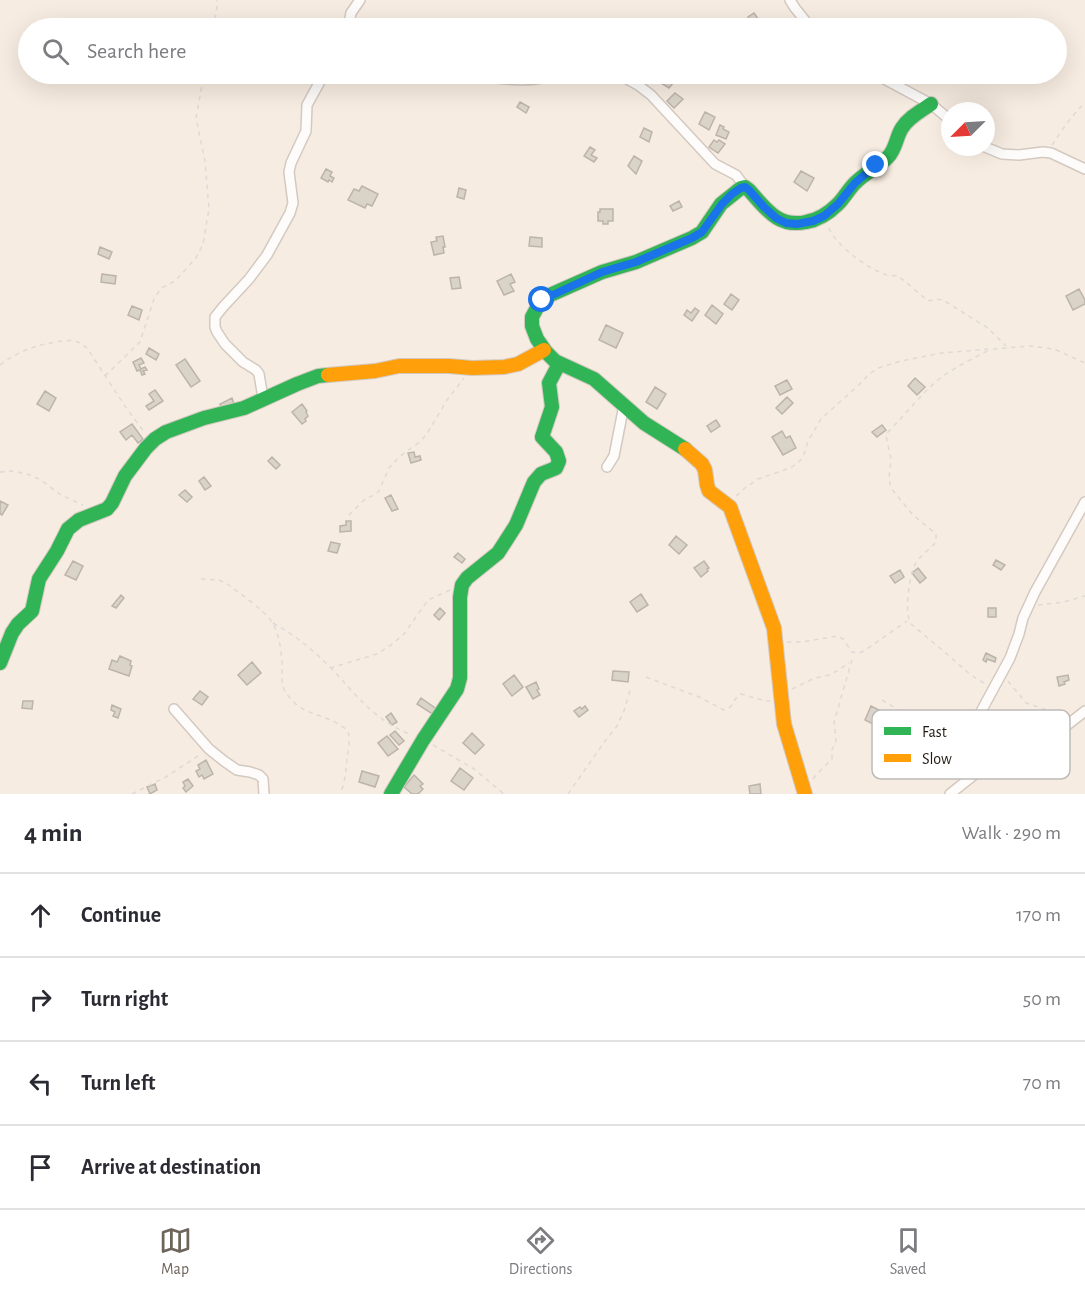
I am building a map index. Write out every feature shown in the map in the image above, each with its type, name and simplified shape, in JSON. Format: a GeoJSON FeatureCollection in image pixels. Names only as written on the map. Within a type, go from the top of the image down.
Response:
{"type":"FeatureCollection","features":[{"type":"Feature","properties":{"kind":"street"},"geometry":{"type":"LineString","coordinates":[[350,18],[360,0]]}},
{"type":"Feature","properties":{"kind":"street"},"geometry":{"type":"LineString","coordinates":[[790,0],[803,18]]}},
{"type":"Feature","properties":{"kind":"street"},"geometry":{"type":"LineString","coordinates":[[263,398],[259,374],[225,344],[216,332],[215,317],[267,255],[290,213],[292,203],[289,172],[306,131],[307,105],[319,84]]}},
{"type":"Feature","properties":{"kind":"street"},"geometry":{"type":"LineString","coordinates":[[636,84],[651,95],[716,164],[736,175],[770,212],[786,223],[797,224],[824,216],[838,204],[855,183],[889,156],[902,128],[911,118],[931,104]]}},
{"type":"Feature","properties":{"kind":"street"},"geometry":{"type":"LineString","coordinates":[[894,84],[931,104],[941,112]]}},
{"type":"Feature","properties":{"kind":"street"},"geometry":{"type":"LineString","coordinates":[[995,151],[1019,155],[1047,152],[1085,169]]}},
{"type":"Feature","properties":{"kind":"street"},"geometry":{"type":"LineString","coordinates":[[745,187],[738,189],[726,199],[702,232],[636,262],[602,272],[542,300],[531,322],[544,350],[559,364],[594,379],[650,428],[701,463],[705,468],[706,488],[729,507],[774,628],[784,724],[805,792]]}},
{"type":"Feature","properties":{"kind":"street"},"geometry":{"type":"LineString","coordinates":[[0,663],[12,633],[32,611],[39,579],[68,529],[79,520],[107,509],[125,476],[146,448],[166,432],[204,418],[244,408],[307,380],[330,374],[375,371],[399,366],[504,367],[518,364],[544,350]]}},
{"type":"Feature","properties":{"kind":"street"},"geometry":{"type":"LineString","coordinates":[[391,794],[457,689],[462,585],[467,578],[498,553],[516,525],[534,482],[541,474],[552,471],[559,461],[556,452],[542,437],[553,408],[549,386],[559,364]]}},
{"type":"Feature","properties":{"kind":"street"},"geometry":{"type":"LineString","coordinates":[[607,467],[614,456],[624,405]]}},
{"type":"Feature","properties":{"kind":"street"},"geometry":{"type":"LineString","coordinates":[[981,710],[1010,658],[1028,606],[1085,502]]}},
{"type":"Feature","properties":{"kind":"street"},"geometry":{"type":"LineString","coordinates":[[174,710],[209,749],[224,761],[237,770],[258,775],[262,779],[264,794]]}},
{"type":"Feature","properties":{"kind":"street"},"geometry":{"type":"LineString","coordinates":[[1070,723],[1082,714]]}},
{"type":"Feature","properties":{"kind":"street"},"geometry":{"type":"LineString","coordinates":[[952,792],[969,779]]}},
{"type":"Feature","properties":{"kind":"path"},"geometry":{"type":"LineString","coordinates":[[215,18],[217,0]]}},
{"type":"Feature","properties":{"kind":"path"},"geometry":{"type":"LineString","coordinates":[[105,376],[140,342],[154,298],[161,288],[175,280],[196,258],[203,244],[209,209],[205,161],[196,118],[202,84]]}},
{"type":"Feature","properties":{"kind":"path"},"geometry":{"type":"LineString","coordinates":[[1047,152],[1078,109],[1085,103]]}},
{"type":"Feature","properties":{"kind":"path"},"geometry":{"type":"LineString","coordinates":[[824,216],[831,234],[858,259],[888,275],[899,277],[927,300],[943,300],[988,328],[1007,347]]}},
{"type":"Feature","properties":{"kind":"path"},"geometry":{"type":"LineString","coordinates":[[0,365],[11,357],[38,345],[75,340],[81,343],[87,348],[152,442]]}},
{"type":"Feature","properties":{"kind":"path"},"geometry":{"type":"LineString","coordinates":[[729,507],[738,494],[758,479],[798,463],[821,419],[878,368],[942,353],[1030,346],[1053,349],[1085,363]]}},
{"type":"Feature","properties":{"kind":"path"},"geometry":{"type":"LineString","coordinates":[[991,349],[941,378],[927,390],[886,436],[891,459],[888,478],[891,488],[913,515],[936,534],[937,539],[914,566],[908,620],[971,675],[993,687]]}},
{"type":"Feature","properties":{"kind":"path"},"geometry":{"type":"LineString","coordinates":[[349,515],[364,500],[379,491],[389,468],[399,457],[421,441],[447,400],[472,368]]}},
{"type":"Feature","properties":{"kind":"path"},"geometry":{"type":"LineString","coordinates":[[0,472],[14,471],[30,474],[61,495],[97,513]]}},
{"type":"Feature","properties":{"kind":"path"},"geometry":{"type":"LineString","coordinates":[[201,579],[219,580],[226,583],[272,622],[298,638],[358,699],[385,722],[423,740],[474,769],[504,794]]}},
{"type":"Feature","properties":{"kind":"path"},"geometry":{"type":"LineString","coordinates":[[330,668],[377,654],[404,634],[428,600],[462,585]]}},
{"type":"Feature","properties":{"kind":"path"},"geometry":{"type":"LineString","coordinates":[[1028,606],[1064,602],[1085,596]]}},
{"type":"Feature","properties":{"kind":"path"},"geometry":{"type":"LineString","coordinates":[[776,643],[841,636],[852,652],[859,653],[908,620]]}},
{"type":"Feature","properties":{"kind":"path"},"geometry":{"type":"LineString","coordinates":[[272,622],[280,645],[282,685],[286,693],[302,709],[342,725],[349,737],[344,786],[339,794]]}},
{"type":"Feature","properties":{"kind":"path"},"geometry":{"type":"LineString","coordinates":[[646,676],[699,697],[724,710],[731,707],[741,694],[765,701],[780,698],[815,678],[839,670],[852,660],[834,722],[836,741],[832,750],[832,759],[818,773],[805,792]]}},
{"type":"Feature","properties":{"kind":"path"},"geometry":{"type":"LineString","coordinates":[[1002,674],[1021,698],[1030,705],[1050,710]]}},
{"type":"Feature","properties":{"kind":"path"},"geometry":{"type":"LineString","coordinates":[[568,794],[617,726],[631,687]]}},
{"type":"Feature","properties":{"kind":"path"},"geometry":{"type":"LineString","coordinates":[[882,700],[898,710]]}},
{"type":"Feature","properties":{"kind":"path"},"geometry":{"type":"LineString","coordinates":[[132,794],[166,777],[209,749]]}},
{"type":"Feature","properties":{"kind":"building"},"geometry":{"type":"Polygon","coordinates":[[[754,13],[758,18],[749,18],[754,13]]]}},
{"type":"Feature","properties":{"kind":"building"},"geometry":{"type":"Polygon","coordinates":[[[675,93],[683,99],[674,108],[667,101],[675,93]]]}},
{"type":"Feature","properties":{"kind":"building"},"geometry":{"type":"Polygon","coordinates":[[[520,102],[529,107],[526,113],[517,107],[520,102]]]}},
{"type":"Feature","properties":{"kind":"building"},"geometry":{"type":"Polygon","coordinates":[[[705,112],[715,117],[709,130],[699,124],[705,112]]]}},
{"type":"Feature","properties":{"kind":"building"},"geometry":{"type":"Polygon","coordinates":[[[720,125],[729,132],[726,139],[716,135],[720,125]]]}},
{"type":"Feature","properties":{"kind":"building"},"geometry":{"type":"Polygon","coordinates":[[[644,128],[652,132],[649,142],[640,137],[644,128]]]}},
{"type":"Feature","properties":{"kind":"building"},"geometry":{"type":"Polygon","coordinates":[[[714,140],[725,144],[718,153],[709,147],[714,140]]]}},
{"type":"Feature","properties":{"kind":"building"},"geometry":{"type":"Polygon","coordinates":[[[590,147],[595,150],[591,155],[597,158],[594,162],[584,156],[590,147]]]}},
{"type":"Feature","properties":{"kind":"building"},"geometry":{"type":"Polygon","coordinates":[[[634,156],[642,161],[636,174],[628,166],[634,156]]]}},
{"type":"Feature","properties":{"kind":"building"},"geometry":{"type":"Polygon","coordinates":[[[326,169],[332,172],[330,176],[334,178],[332,182],[321,178],[326,169]]]}},
{"type":"Feature","properties":{"kind":"building"},"geometry":{"type":"Polygon","coordinates":[[[801,171],[814,178],[807,191],[794,182],[801,171]]]}},
{"type":"Feature","properties":{"kind":"building"},"geometry":{"type":"Polygon","coordinates":[[[362,186],[378,194],[372,206],[367,204],[365,208],[348,200],[354,189],[359,191],[362,186]]]}},
{"type":"Feature","properties":{"kind":"building"},"geometry":{"type":"Polygon","coordinates":[[[459,188],[466,190],[464,199],[457,197],[459,188]]]}},
{"type":"Feature","properties":{"kind":"building"},"geometry":{"type":"Polygon","coordinates":[[[679,201],[682,207],[673,211],[670,206],[679,201]]]}},
{"type":"Feature","properties":{"kind":"building"},"geometry":{"type":"Polygon","coordinates":[[[600,209],[613,209],[613,221],[603,224],[603,221],[598,221],[600,209]]]}},
{"type":"Feature","properties":{"kind":"building"},"geometry":{"type":"Polygon","coordinates":[[[443,236],[444,253],[434,255],[431,242],[437,241],[436,237],[443,236]]]}},
{"type":"Feature","properties":{"kind":"building"},"geometry":{"type":"Polygon","coordinates":[[[530,237],[542,238],[542,247],[529,246],[530,237]]]}},
{"type":"Feature","properties":{"kind":"building"},"geometry":{"type":"Polygon","coordinates":[[[100,247],[112,252],[109,259],[98,254],[100,247]]]}},
{"type":"Feature","properties":{"kind":"building"},"geometry":{"type":"Polygon","coordinates":[[[102,274],[116,276],[115,284],[101,282],[102,274]]]}},
{"type":"Feature","properties":{"kind":"building"},"geometry":{"type":"Polygon","coordinates":[[[511,274],[515,282],[510,284],[514,291],[504,295],[497,281],[511,274]]]}},
{"type":"Feature","properties":{"kind":"building"},"geometry":{"type":"Polygon","coordinates":[[[459,277],[461,288],[452,289],[450,278],[459,277]]]}},
{"type":"Feature","properties":{"kind":"building"},"geometry":{"type":"Polygon","coordinates":[[[1079,289],[1085,304],[1073,310],[1066,296],[1079,289]]]}},
{"type":"Feature","properties":{"kind":"building"},"geometry":{"type":"Polygon","coordinates":[[[731,294],[739,300],[732,310],[724,304],[731,294]]]}},
{"type":"Feature","properties":{"kind":"building"},"geometry":{"type":"Polygon","coordinates":[[[712,305],[723,314],[716,324],[705,315],[712,305]]]}},
{"type":"Feature","properties":{"kind":"building"},"geometry":{"type":"Polygon","coordinates":[[[132,306],[142,310],[139,320],[128,315],[132,306]]]}},
{"type":"Feature","properties":{"kind":"building"},"geometry":{"type":"Polygon","coordinates":[[[695,308],[699,311],[692,321],[684,315],[687,310],[691,313],[695,308]]]}},
{"type":"Feature","properties":{"kind":"building"},"geometry":{"type":"Polygon","coordinates":[[[606,325],[623,333],[616,348],[599,340],[606,325]]]}},
{"type":"Feature","properties":{"kind":"building"},"geometry":{"type":"Polygon","coordinates":[[[149,348],[159,354],[156,360],[146,354],[149,348]]]}},
{"type":"Feature","properties":{"kind":"building"},"geometry":{"type":"Polygon","coordinates":[[[141,358],[144,363],[139,365],[141,369],[145,367],[147,370],[143,371],[145,374],[142,375],[140,370],[137,371],[133,362],[141,358]]]}},
{"type":"Feature","properties":{"kind":"building"},"geometry":{"type":"Polygon","coordinates":[[[185,359],[200,381],[191,387],[176,365],[185,359]]]}},
{"type":"Feature","properties":{"kind":"building"},"geometry":{"type":"Polygon","coordinates":[[[915,378],[925,387],[917,395],[908,386],[915,378]]]}},
{"type":"Feature","properties":{"kind":"building"},"geometry":{"type":"Polygon","coordinates":[[[787,380],[792,389],[780,395],[775,386],[787,380]]]}},
{"type":"Feature","properties":{"kind":"building"},"geometry":{"type":"Polygon","coordinates":[[[655,387],[666,394],[657,409],[646,402],[655,387]]]}},
{"type":"Feature","properties":{"kind":"building"},"geometry":{"type":"Polygon","coordinates":[[[155,390],[163,401],[149,410],[146,406],[154,401],[149,394],[155,390]]]}},
{"type":"Feature","properties":{"kind":"building"},"geometry":{"type":"Polygon","coordinates":[[[45,391],[56,398],[49,411],[37,404],[45,391]]]}},
{"type":"Feature","properties":{"kind":"building"},"geometry":{"type":"Polygon","coordinates":[[[787,397],[793,403],[782,414],[776,408],[787,397]]]}},
{"type":"Feature","properties":{"kind":"building"},"geometry":{"type":"Polygon","coordinates":[[[232,398],[234,404],[222,409],[220,404],[232,398]]]}},
{"type":"Feature","properties":{"kind":"building"},"geometry":{"type":"Polygon","coordinates":[[[302,404],[308,416],[302,424],[292,412],[302,404]]]}},
{"type":"Feature","properties":{"kind":"building"},"geometry":{"type":"Polygon","coordinates":[[[716,420],[720,426],[711,432],[707,426],[716,420]]]}},
{"type":"Feature","properties":{"kind":"building"},"geometry":{"type":"Polygon","coordinates":[[[132,424],[143,439],[138,443],[132,435],[126,440],[120,432],[132,424]]]}},
{"type":"Feature","properties":{"kind":"building"},"geometry":{"type":"Polygon","coordinates":[[[882,425],[886,430],[877,437],[872,432],[882,425]]]}},
{"type":"Feature","properties":{"kind":"building"},"geometry":{"type":"Polygon","coordinates":[[[782,431],[786,438],[790,436],[796,448],[783,455],[772,437],[782,431]]]}},
{"type":"Feature","properties":{"kind":"building"},"geometry":{"type":"Polygon","coordinates":[[[414,452],[415,457],[420,456],[421,460],[411,463],[408,453],[414,452]]]}},
{"type":"Feature","properties":{"kind":"building"},"geometry":{"type":"Polygon","coordinates":[[[272,457],[280,465],[276,469],[268,461],[272,457]]]}},
{"type":"Feature","properties":{"kind":"building"},"geometry":{"type":"Polygon","coordinates":[[[204,477],[211,486],[205,490],[199,481],[204,477]]]}},
{"type":"Feature","properties":{"kind":"building"},"geometry":{"type":"Polygon","coordinates":[[[185,490],[192,497],[187,502],[179,495],[185,490]]]}},
{"type":"Feature","properties":{"kind":"building"},"geometry":{"type":"Polygon","coordinates":[[[391,495],[398,509],[392,511],[385,498],[391,495]]]}},
{"type":"Feature","properties":{"kind":"building"},"geometry":{"type":"Polygon","coordinates":[[[0,501],[8,505],[2,515],[0,514],[0,501]]]}},
{"type":"Feature","properties":{"kind":"building"},"geometry":{"type":"Polygon","coordinates":[[[346,521],[351,521],[351,531],[340,532],[340,526],[346,525],[346,521]]]}},
{"type":"Feature","properties":{"kind":"building"},"geometry":{"type":"Polygon","coordinates":[[[676,536],[687,545],[679,554],[669,545],[676,536]]]}},
{"type":"Feature","properties":{"kind":"building"},"geometry":{"type":"Polygon","coordinates":[[[331,542],[340,544],[337,553],[328,551],[331,542]]]}},
{"type":"Feature","properties":{"kind":"building"},"geometry":{"type":"Polygon","coordinates":[[[458,553],[465,559],[462,563],[454,557],[458,553]]]}},
{"type":"Feature","properties":{"kind":"building"},"geometry":{"type":"Polygon","coordinates":[[[996,560],[1005,565],[1001,570],[993,565],[996,560]]]}},
{"type":"Feature","properties":{"kind":"building"},"geometry":{"type":"Polygon","coordinates":[[[73,561],[83,566],[76,580],[65,575],[73,561]]]}},
{"type":"Feature","properties":{"kind":"building"},"geometry":{"type":"Polygon","coordinates":[[[704,561],[709,568],[701,577],[694,568],[704,561]]]}},
{"type":"Feature","properties":{"kind":"building"},"geometry":{"type":"Polygon","coordinates":[[[918,568],[926,578],[920,583],[912,573],[918,568]]]}},
{"type":"Feature","properties":{"kind":"building"},"geometry":{"type":"Polygon","coordinates":[[[900,570],[904,577],[895,583],[890,576],[900,570]]]}},
{"type":"Feature","properties":{"kind":"building"},"geometry":{"type":"Polygon","coordinates":[[[641,594],[648,605],[637,612],[630,602],[641,594]]]}},
{"type":"Feature","properties":{"kind":"building"},"geometry":{"type":"Polygon","coordinates":[[[121,595],[124,598],[116,608],[112,606],[121,595]]]}},
{"type":"Feature","properties":{"kind":"building"},"geometry":{"type":"Polygon","coordinates":[[[440,608],[445,613],[439,620],[434,615],[440,608]]]}},
{"type":"Feature","properties":{"kind":"building"},"geometry":{"type":"Polygon","coordinates":[[[988,608],[996,608],[996,617],[988,617],[988,608]]]}},
{"type":"Feature","properties":{"kind":"building"},"geometry":{"type":"Polygon","coordinates":[[[986,653],[996,658],[995,662],[983,660],[986,653]]]}},
{"type":"Feature","properties":{"kind":"building"},"geometry":{"type":"Polygon","coordinates":[[[120,656],[131,661],[129,676],[109,669],[112,660],[117,662],[120,656]]]}},
{"type":"Feature","properties":{"kind":"building"},"geometry":{"type":"Polygon","coordinates":[[[252,662],[261,673],[247,685],[238,675],[252,662]]]}},
{"type":"Feature","properties":{"kind":"building"},"geometry":{"type":"Polygon","coordinates":[[[613,671],[629,672],[628,682],[612,680],[613,671]]]}},
{"type":"Feature","properties":{"kind":"building"},"geometry":{"type":"Polygon","coordinates":[[[514,675],[523,687],[512,696],[503,684],[514,675]]]}},
{"type":"Feature","properties":{"kind":"building"},"geometry":{"type":"Polygon","coordinates":[[[1068,675],[1069,680],[1059,686],[1057,677],[1068,675]]]}},
{"type":"Feature","properties":{"kind":"building"},"geometry":{"type":"Polygon","coordinates":[[[536,682],[540,695],[533,699],[526,687],[536,682]]]}},
{"type":"Feature","properties":{"kind":"building"},"geometry":{"type":"Polygon","coordinates":[[[200,691],[208,697],[202,705],[193,699],[200,691]]]}},
{"type":"Feature","properties":{"kind":"building"},"geometry":{"type":"Polygon","coordinates":[[[421,698],[438,710],[434,715],[417,704],[421,698]]]}},
{"type":"Feature","properties":{"kind":"building"},"geometry":{"type":"Polygon","coordinates":[[[23,701],[33,701],[32,709],[22,708],[23,701]]]}},
{"type":"Feature","properties":{"kind":"building"},"geometry":{"type":"Polygon","coordinates":[[[112,705],[121,709],[118,718],[113,716],[115,712],[111,710],[112,705]]]}},
{"type":"Feature","properties":{"kind":"building"},"geometry":{"type":"Polygon","coordinates":[[[585,706],[588,710],[579,717],[574,711],[585,706]]]}},
{"type":"Feature","properties":{"kind":"building"},"geometry":{"type":"Polygon","coordinates":[[[871,706],[879,710],[872,710],[872,724],[865,720],[871,706]]]}},
{"type":"Feature","properties":{"kind":"building"},"geometry":{"type":"Polygon","coordinates":[[[391,713],[397,722],[392,725],[386,717],[391,713]]]}},
{"type":"Feature","properties":{"kind":"building"},"geometry":{"type":"Polygon","coordinates":[[[395,731],[404,741],[399,745],[390,735],[395,731]]]}},
{"type":"Feature","properties":{"kind":"building"},"geometry":{"type":"Polygon","coordinates":[[[472,733],[484,745],[475,754],[463,743],[472,733]]]}},
{"type":"Feature","properties":{"kind":"building"},"geometry":{"type":"Polygon","coordinates":[[[387,736],[398,749],[388,756],[378,743],[387,736]]]}},
{"type":"Feature","properties":{"kind":"building"},"geometry":{"type":"Polygon","coordinates":[[[206,760],[213,774],[204,779],[202,775],[199,777],[196,771],[200,769],[198,765],[206,760]]]}},
{"type":"Feature","properties":{"kind":"building"},"geometry":{"type":"Polygon","coordinates":[[[460,768],[473,778],[464,790],[451,781],[460,768]]]}},
{"type":"Feature","properties":{"kind":"building"},"geometry":{"type":"Polygon","coordinates":[[[362,771],[379,776],[375,787],[359,782],[362,771]]]}},
{"type":"Feature","properties":{"kind":"building"},"geometry":{"type":"Polygon","coordinates":[[[414,775],[423,784],[420,786],[423,789],[418,794],[412,794],[404,787],[414,775]]]}},
{"type":"Feature","properties":{"kind":"building"},"geometry":{"type":"Polygon","coordinates":[[[188,779],[193,786],[186,792],[183,782],[188,779]]]}},
{"type":"Feature","properties":{"kind":"building"},"geometry":{"type":"Polygon","coordinates":[[[155,784],[157,790],[150,794],[147,787],[155,784]]]}},
{"type":"Feature","properties":{"kind":"building"},"geometry":{"type":"Polygon","coordinates":[[[760,784],[761,794],[750,794],[749,786],[760,784]]]}},
{"type":"Feature","properties":{"kind":"traffic: fast"},"geometry":{"type":"LineString","coordinates":[[685,449],[644,423],[594,379],[555,361],[537,339],[532,326],[532,317],[538,306],[550,295],[602,272],[636,262],[692,238],[702,232],[721,204],[741,188],[745,187],[749,190],[767,210],[780,220],[796,223],[810,221],[827,214],[859,179],[888,157],[905,124],[915,114],[931,104]]}},
{"type":"Feature","properties":{"kind":"traffic: fast"},"geometry":{"type":"LineString","coordinates":[[391,794],[457,689],[460,678],[462,585],[467,578],[498,553],[516,525],[534,482],[541,474],[556,468],[559,461],[556,452],[542,437],[552,407],[549,383],[559,364]]}},
{"type":"Feature","properties":{"kind":"traffic: fast"},"geometry":{"type":"LineString","coordinates":[[0,663],[12,633],[32,611],[39,579],[68,529],[79,520],[107,509],[125,476],[155,439],[166,432],[204,418],[244,408],[297,384],[318,376],[328,375]]}},
{"type":"Feature","properties":{"kind":"traffic: slow"},"geometry":{"type":"LineString","coordinates":[[328,375],[375,371],[399,366],[504,367],[518,364],[544,350]]}},
{"type":"Feature","properties":{"kind":"traffic: slow"},"geometry":{"type":"LineString","coordinates":[[685,449],[702,464],[709,491],[730,507],[774,628],[784,724],[805,794]]}},
{"type":"Feature","properties":{"kind":"route"},"geometry":{"type":"LineString","coordinates":[[542,300],[602,272],[636,262],[692,238],[702,232],[722,204],[738,189],[745,187],[749,190],[776,218],[786,223],[797,224],[824,216],[838,204],[855,183],[876,165]]}}]}
